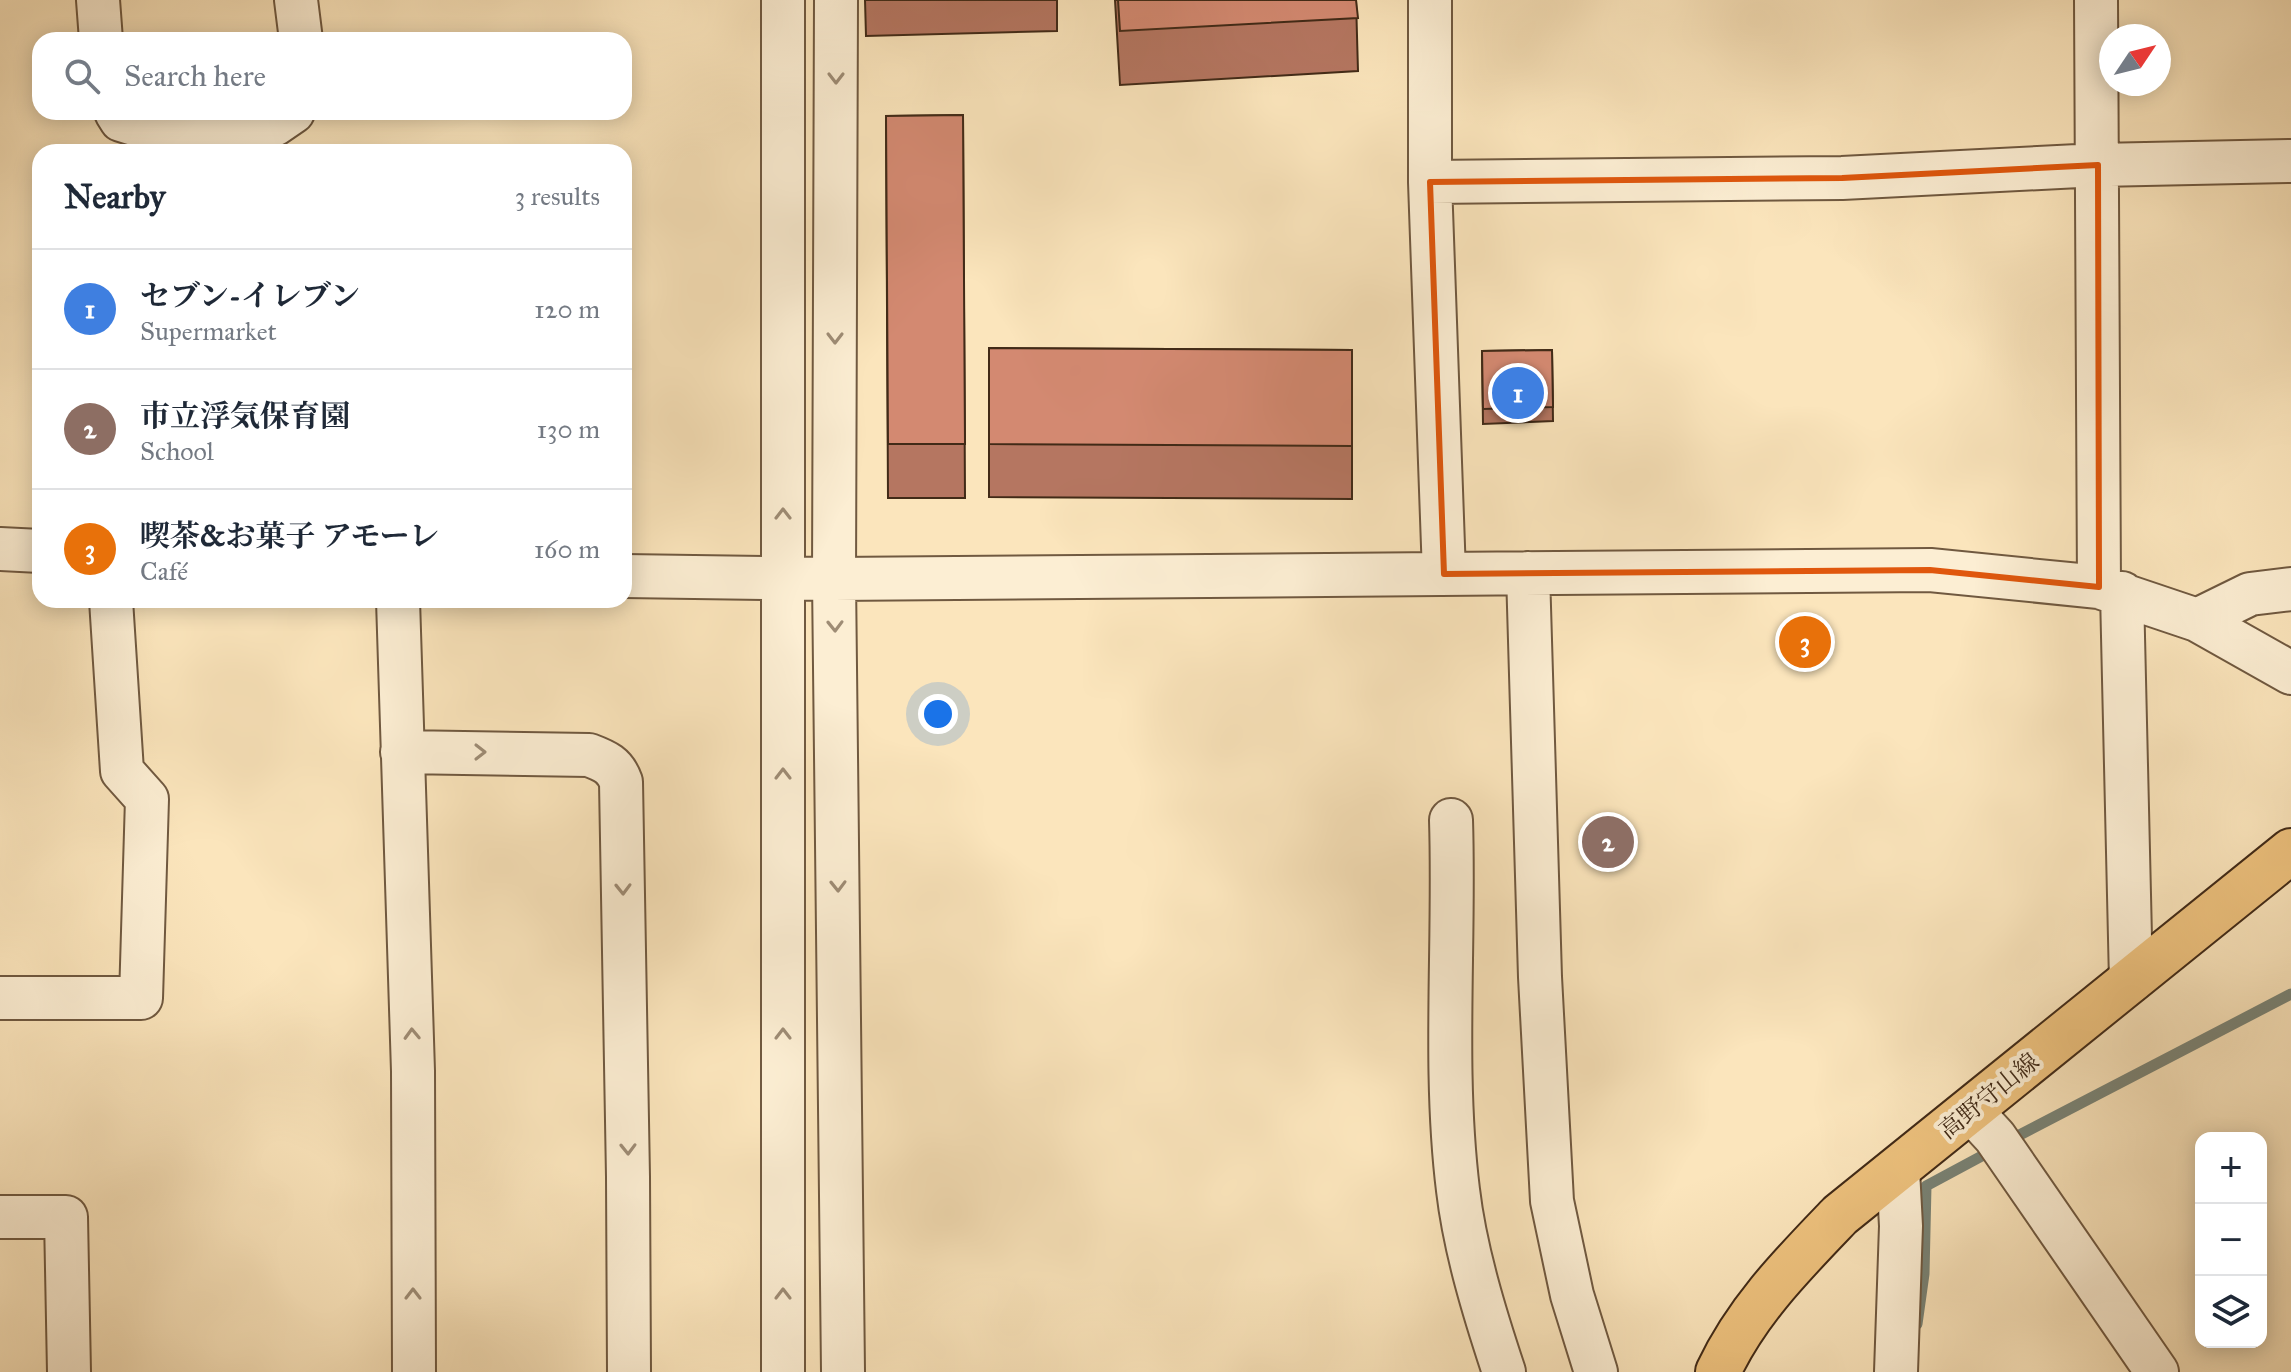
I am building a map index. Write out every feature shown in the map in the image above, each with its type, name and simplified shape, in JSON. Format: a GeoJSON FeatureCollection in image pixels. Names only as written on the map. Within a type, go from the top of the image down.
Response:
{"type":"FeatureCollection","features":[{"type":"Feature","properties":{"kind":"main road","name":"高野守山線"},"geometry":{"type":"LineString","coordinates":[[1718,1372],[1737,1337],[1777,1281],[1840,1215],[1898,1170],[1991,1135],[2131,981],[2291,851]]}},
{"type":"Feature","properties":{"kind":"street"},"geometry":{"type":"LineString","coordinates":[[98,0],[100,32]]}},
{"type":"Feature","properties":{"kind":"street"},"geometry":{"type":"LineString","coordinates":[[296,0],[300,32]]}},
{"type":"Feature","properties":{"kind":"street"},"geometry":{"type":"LineString","coordinates":[[783,0],[783,1372]]}},
{"type":"Feature","properties":{"kind":"street"},"geometry":{"type":"LineString","coordinates":[[836,0],[834,579],[843,1372]]}},
{"type":"Feature","properties":{"kind":"street"},"geometry":{"type":"LineString","coordinates":[[1430,0],[1430,182],[1444,574]]}},
{"type":"Feature","properties":{"kind":"street"},"geometry":{"type":"LineString","coordinates":[[2096,0],[2111,590],[2131,981]]}},
{"type":"Feature","properties":{"kind":"street"},"geometry":{"type":"LineString","coordinates":[[121,120],[169,135],[274,125],[281,120]]}},
{"type":"Feature","properties":{"kind":"street"},"geometry":{"type":"LineString","coordinates":[[1430,182],[1842,178],[2098,165],[2291,161]]}},
{"type":"Feature","properties":{"kind":"street"},"geometry":{"type":"LineString","coordinates":[[0,549],[32,551]]}},
{"type":"Feature","properties":{"kind":"street"},"geometry":{"type":"LineString","coordinates":[[632,576],[834,579],[1930,570],[2111,590],[2197,620],[2291,673]]}},
{"type":"Feature","properties":{"kind":"street"},"geometry":{"type":"LineString","coordinates":[[1528,573],[1540,977],[1552,1201],[1572,1295],[1596,1372]]}},
{"type":"Feature","properties":{"kind":"street"},"geometry":{"type":"LineString","coordinates":[[2197,620],[2250,594],[2291,589]]}},
{"type":"Feature","properties":{"kind":"street"},"geometry":{"type":"LineString","coordinates":[[0,998],[141,998],[147,799],[122,771],[112,608]]}},
{"type":"Feature","properties":{"kind":"street"},"geometry":{"type":"LineString","coordinates":[[398,608],[413,1071],[414,1372]]}},
{"type":"Feature","properties":{"kind":"street"},"geometry":{"type":"LineString","coordinates":[[402,752],[589,755],[609,763],[617,771],[621,782],[629,1372]]}},
{"type":"Feature","properties":{"kind":"street"},"geometry":{"type":"LineString","coordinates":[[1451,820],[1452,1115],[1458,1192],[1483,1310],[1504,1372]]}},
{"type":"Feature","properties":{"kind":"street"},"geometry":{"type":"LineString","coordinates":[[1991,1135],[2157,1372]]}},
{"type":"Feature","properties":{"kind":"street"},"geometry":{"type":"LineString","coordinates":[[1896,1372],[1901,1226],[1898,1170]]}},
{"type":"Feature","properties":{"kind":"street"},"geometry":{"type":"LineString","coordinates":[[0,1217],[66,1217],[69,1372]]}},
{"type":"Feature","properties":{"kind":"highlighted area"},"geometry":{"type":"Polygon","coordinates":[[[2098,165],[2099,587],[1930,570],[1444,574],[1430,182],[1842,178],[2098,165]]]}},
{"type":"Feature","properties":{"kind":"building"},"geometry":{"type":"Polygon","coordinates":[[[1118,0],[1356,0],[1358,18],[1120,31],[1118,0]]]}},
{"type":"Feature","properties":{"kind":"building"},"geometry":{"type":"Polygon","coordinates":[[[963,115],[965,444],[888,444],[886,116],[963,115]]]}},
{"type":"Feature","properties":{"kind":"building"},"geometry":{"type":"Polygon","coordinates":[[[989,348],[1352,350],[1352,446],[989,444],[989,348]]]}},
{"type":"Feature","properties":{"kind":"building"},"geometry":{"type":"Polygon","coordinates":[[[1552,350],[1553,407],[1483,409],[1482,351],[1552,350]]]}},
{"type":"Feature","properties":{"kind":"waterway"},"geometry":{"type":"LineString","coordinates":[[2008,1141],[2291,994]]}},
{"type":"Feature","properties":{"kind":"waterway"},"geometry":{"type":"LineString","coordinates":[[1917,1324],[1924,1274],[1926,1186],[1993,1150]]}},
{"type":"Feature","properties":{"kind":"place","name":"セブン-イレブン"},"geometry":{"type":"Point","coordinates":[1518,393]}},
{"type":"Feature","properties":{"kind":"place","name":"喫茶&お菓子 アモーレ"},"geometry":{"type":"Point","coordinates":[1805,642]}},
{"type":"Feature","properties":{"kind":"place","name":"市立浮気保育園"},"geometry":{"type":"Point","coordinates":[1608,842]}}]}
